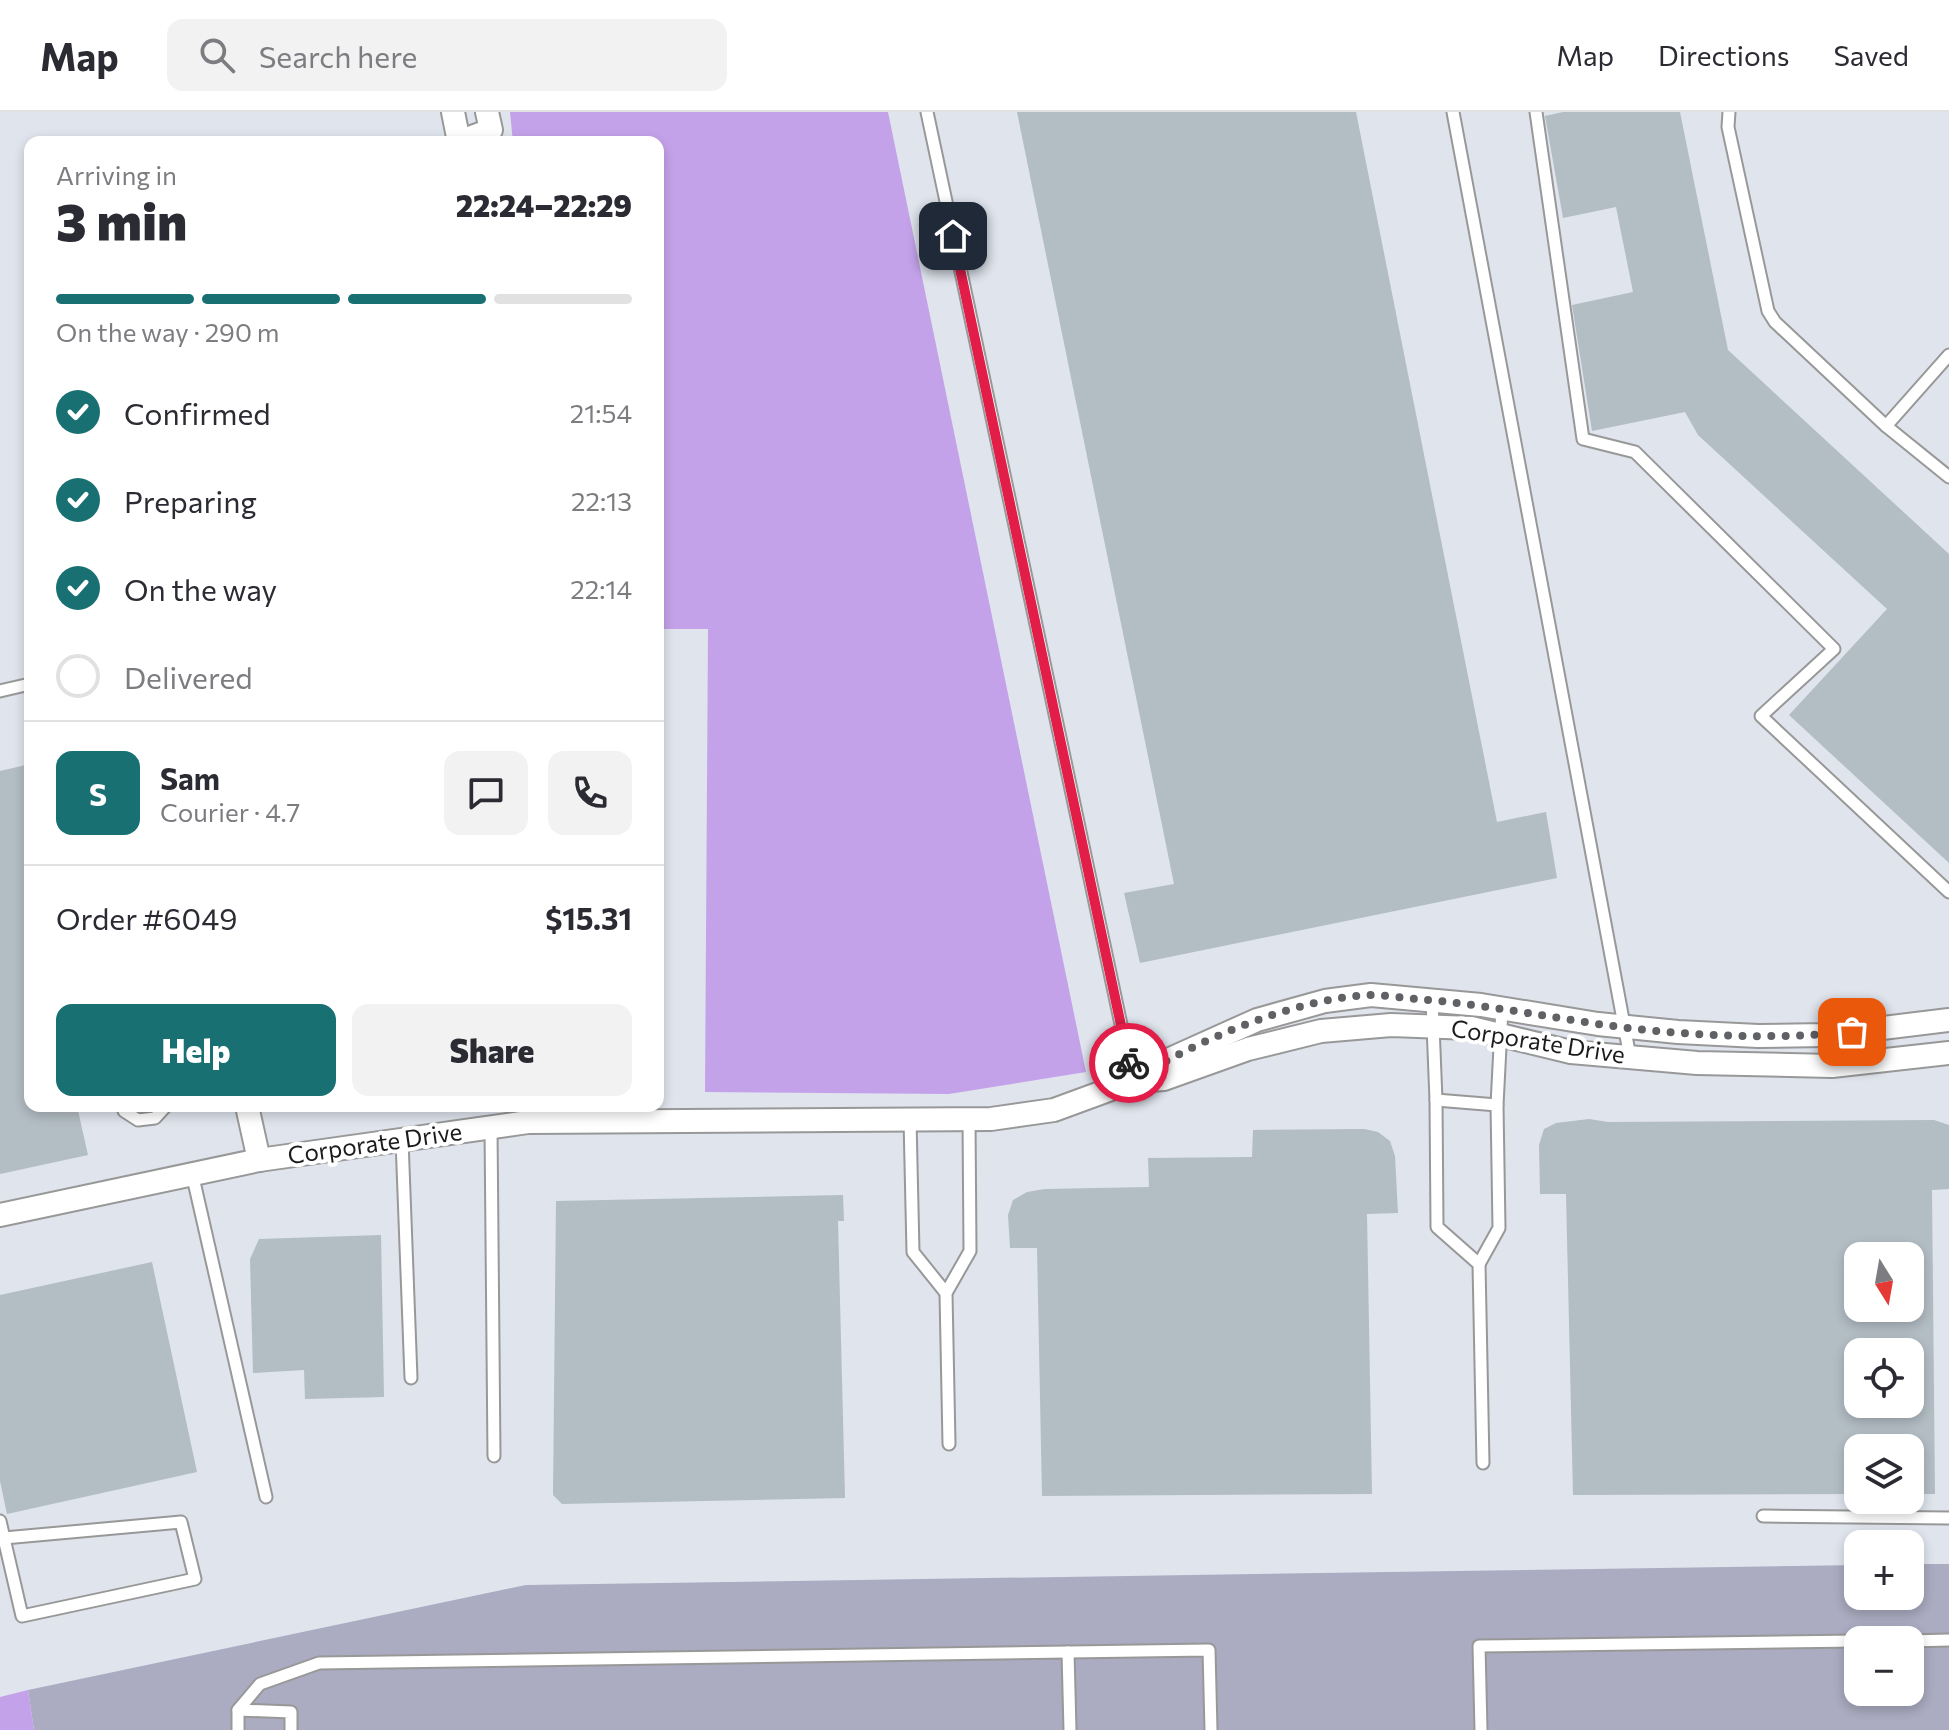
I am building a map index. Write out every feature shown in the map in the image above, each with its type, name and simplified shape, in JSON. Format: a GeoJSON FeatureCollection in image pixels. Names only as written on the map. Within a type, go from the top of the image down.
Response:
{"type":"FeatureCollection","features":[{"type":"Feature","properties":{"kind":"street"},"geometry":{"type":"LineString","coordinates":[[453,112],[457,136]]}},
{"type":"Feature","properties":{"kind":"street"},"geometry":{"type":"LineString","coordinates":[[467,136],[489,121]]}},
{"type":"Feature","properties":{"kind":"street","name":"Corporate Drive"},"geometry":{"type":"LineString","coordinates":[[0,1215],[259,1160],[528,1122],[642,1114],[991,1119],[1054,1110],[1133,1081],[1159,1064],[1257,1020],[1325,1001],[1371,995],[1502,1008],[1623,1026],[1758,1036],[1825,1035],[1949,1020]]}},
{"type":"Feature","properties":{"kind":"street","name":"Corporate Drive"},"geometry":{"type":"LineString","coordinates":[[1133,1081],[1164,1079],[1248,1049],[1321,1031],[1391,1025],[1471,1028],[1571,1052],[1697,1063],[1832,1066],[1949,1053]]}},
{"type":"Feature","properties":{"kind":"street"},"geometry":{"type":"LineString","coordinates":[[248,1112],[259,1160]]}},
{"type":"Feature","properties":{"kind":"lane"},"geometry":{"type":"LineString","coordinates":[[927,112],[1133,1081]]}},
{"type":"Feature","properties":{"kind":"lane"},"geometry":{"type":"LineString","coordinates":[[1453,112],[1630,1057]]}},
{"type":"Feature","properties":{"kind":"lane"},"geometry":{"type":"LineString","coordinates":[[1536,112],[1583,439],[1635,452],[1834,649],[1761,716],[1949,892]]}},
{"type":"Feature","properties":{"kind":"lane"},"geometry":{"type":"LineString","coordinates":[[1729,112],[1728,127],[1768,311],[1775,322],[1886,426],[1949,477]]}},
{"type":"Feature","properties":{"kind":"lane"},"geometry":{"type":"LineString","coordinates":[[1886,426],[1949,355]]}},
{"type":"Feature","properties":{"kind":"lane"},"geometry":{"type":"LineString","coordinates":[[0,691],[24,685]]}},
{"type":"Feature","properties":{"kind":"lane"},"geometry":{"type":"LineString","coordinates":[[1432,1000],[1437,1227],[1479,1264]]}},
{"type":"Feature","properties":{"kind":"lane"},"geometry":{"type":"LineString","coordinates":[[1483,1463],[1479,1264],[1499,1228],[1497,1105],[1502,1008]]}},
{"type":"Feature","properties":{"kind":"lane"},"geometry":{"type":"LineString","coordinates":[[1436,1100],[1497,1105]]}},
{"type":"Feature","properties":{"kind":"lane"},"geometry":{"type":"LineString","coordinates":[[126,1112],[138,1120],[155,1118],[160,1112]]}},
{"type":"Feature","properties":{"kind":"lane"},"geometry":{"type":"LineString","coordinates":[[910,1119],[913,1252],[946,1293]]}},
{"type":"Feature","properties":{"kind":"lane"},"geometry":{"type":"LineString","coordinates":[[949,1444],[946,1293],[970,1251],[969,1119]]}},
{"type":"Feature","properties":{"kind":"lane"},"geometry":{"type":"LineString","coordinates":[[491,1127],[494,1456]]}},
{"type":"Feature","properties":{"kind":"lane"},"geometry":{"type":"LineString","coordinates":[[402,1140],[411,1378]]}},
{"type":"Feature","properties":{"kind":"lane"},"geometry":{"type":"LineString","coordinates":[[192,1173],[266,1497]]}},
{"type":"Feature","properties":{"kind":"lane"},"geometry":{"type":"LineString","coordinates":[[1763,1516],[1949,1518]]}},
{"type":"Feature","properties":{"kind":"lane"},"geometry":{"type":"LineString","coordinates":[[0,1521],[22,1616],[195,1579],[181,1522],[4,1538]]}},
{"type":"Feature","properties":{"kind":"lane"},"geometry":{"type":"LineString","coordinates":[[1924,1641],[1949,1640]]}},
{"type":"Feature","properties":{"kind":"lane"},"geometry":{"type":"LineString","coordinates":[[1481,1730],[1479,1646],[1844,1641]]}},
{"type":"Feature","properties":{"kind":"lane"},"geometry":{"type":"LineString","coordinates":[[238,1730],[238,1710],[260,1684],[319,1663],[1209,1650],[1211,1730]]}},
{"type":"Feature","properties":{"kind":"lane"},"geometry":{"type":"LineString","coordinates":[[1068,1652],[1070,1730]]}},
{"type":"Feature","properties":{"kind":"lane"},"geometry":{"type":"LineString","coordinates":[[238,1710],[291,1712],[291,1730]]}},
{"type":"Feature","properties":{"kind":"shaded area"},"geometry":{"type":"Polygon","coordinates":[[[510,112],[888,112],[1086,1072],[949,1094],[705,1092],[708,629],[664,629],[664,136],[512,136],[510,112]]]}},
{"type":"Feature","properties":{"kind":"shaded area"},"geometry":{"type":"Polygon","coordinates":[[[1924,1564],[1949,1564],[1949,1730],[34,1730],[28,1690],[526,1585],[1844,1565],[1844,1610],[1924,1610],[1924,1564]]]}},
{"type":"Feature","properties":{"kind":"shaded area"},"geometry":{"type":"Polygon","coordinates":[[[28,1690],[34,1730],[0,1730],[0,1697],[28,1690]]]}},
{"type":"Feature","properties":{"kind":"building"},"geometry":{"type":"Polygon","coordinates":[[[1017,112],[1356,112],[1497,822],[1546,812],[1557,878],[1140,963],[1124,893],[1174,884],[1017,112]]]}},
{"type":"Feature","properties":{"kind":"building"},"geometry":{"type":"Polygon","coordinates":[[[1563,112],[1680,112],[1728,350],[1949,554],[1949,863],[1789,715],[1887,609],[1698,435],[1685,412],[1592,431],[1572,305],[1633,292],[1616,207],[1563,218],[1545,116],[1563,112]]]}},
{"type":"Feature","properties":{"kind":"building"},"geometry":{"type":"Polygon","coordinates":[[[24,765],[24,1112],[78,1112],[88,1155],[0,1174],[0,771],[24,765]]]}},
{"type":"Feature","properties":{"kind":"building"},"geometry":{"type":"Polygon","coordinates":[[[1589,1119],[1608,1122],[1934,1120],[1949,1125],[1949,1189],[1932,1190],[1935,1494],[1924,1494],[1924,1434],[1844,1434],[1844,1494],[1573,1495],[1566,1194],[1540,1194],[1539,1145],[1544,1129],[1556,1123],[1589,1119]]]}},
{"type":"Feature","properties":{"kind":"building"},"geometry":{"type":"Polygon","coordinates":[[[1364,1129],[1378,1132],[1390,1141],[1395,1156],[1398,1213],[1367,1214],[1372,1494],[1042,1496],[1037,1248],[1010,1248],[1008,1215],[1013,1200],[1027,1192],[1045,1189],[1149,1187],[1148,1158],[1252,1157],[1253,1130],[1364,1129]]]}},
{"type":"Feature","properties":{"kind":"building"},"geometry":{"type":"Polygon","coordinates":[[[843,1195],[844,1221],[838,1221],[845,1498],[562,1504],[553,1495],[556,1201],[843,1195]]]}},
{"type":"Feature","properties":{"kind":"building"},"geometry":{"type":"Polygon","coordinates":[[[381,1235],[384,1397],[305,1399],[304,1370],[253,1373],[250,1259],[259,1239],[381,1235]]]}},
{"type":"Feature","properties":{"kind":"building"},"geometry":{"type":"Polygon","coordinates":[[[152,1262],[197,1472],[7,1514],[0,1481],[0,1295],[152,1262]]]}},
{"type":"Feature","properties":{"kind":"way so far"},"geometry":{"type":"LineString","coordinates":[[1129,1063],[1133,1081],[1159,1064],[1257,1020],[1325,1001],[1371,995],[1481,1005],[1598,1024],[1678,1032],[1758,1036],[1852,1032]]}},
{"type":"Feature","properties":{"kind":"route"},"geometry":{"type":"LineString","coordinates":[[953,236],[1129,1063]]}}]}
